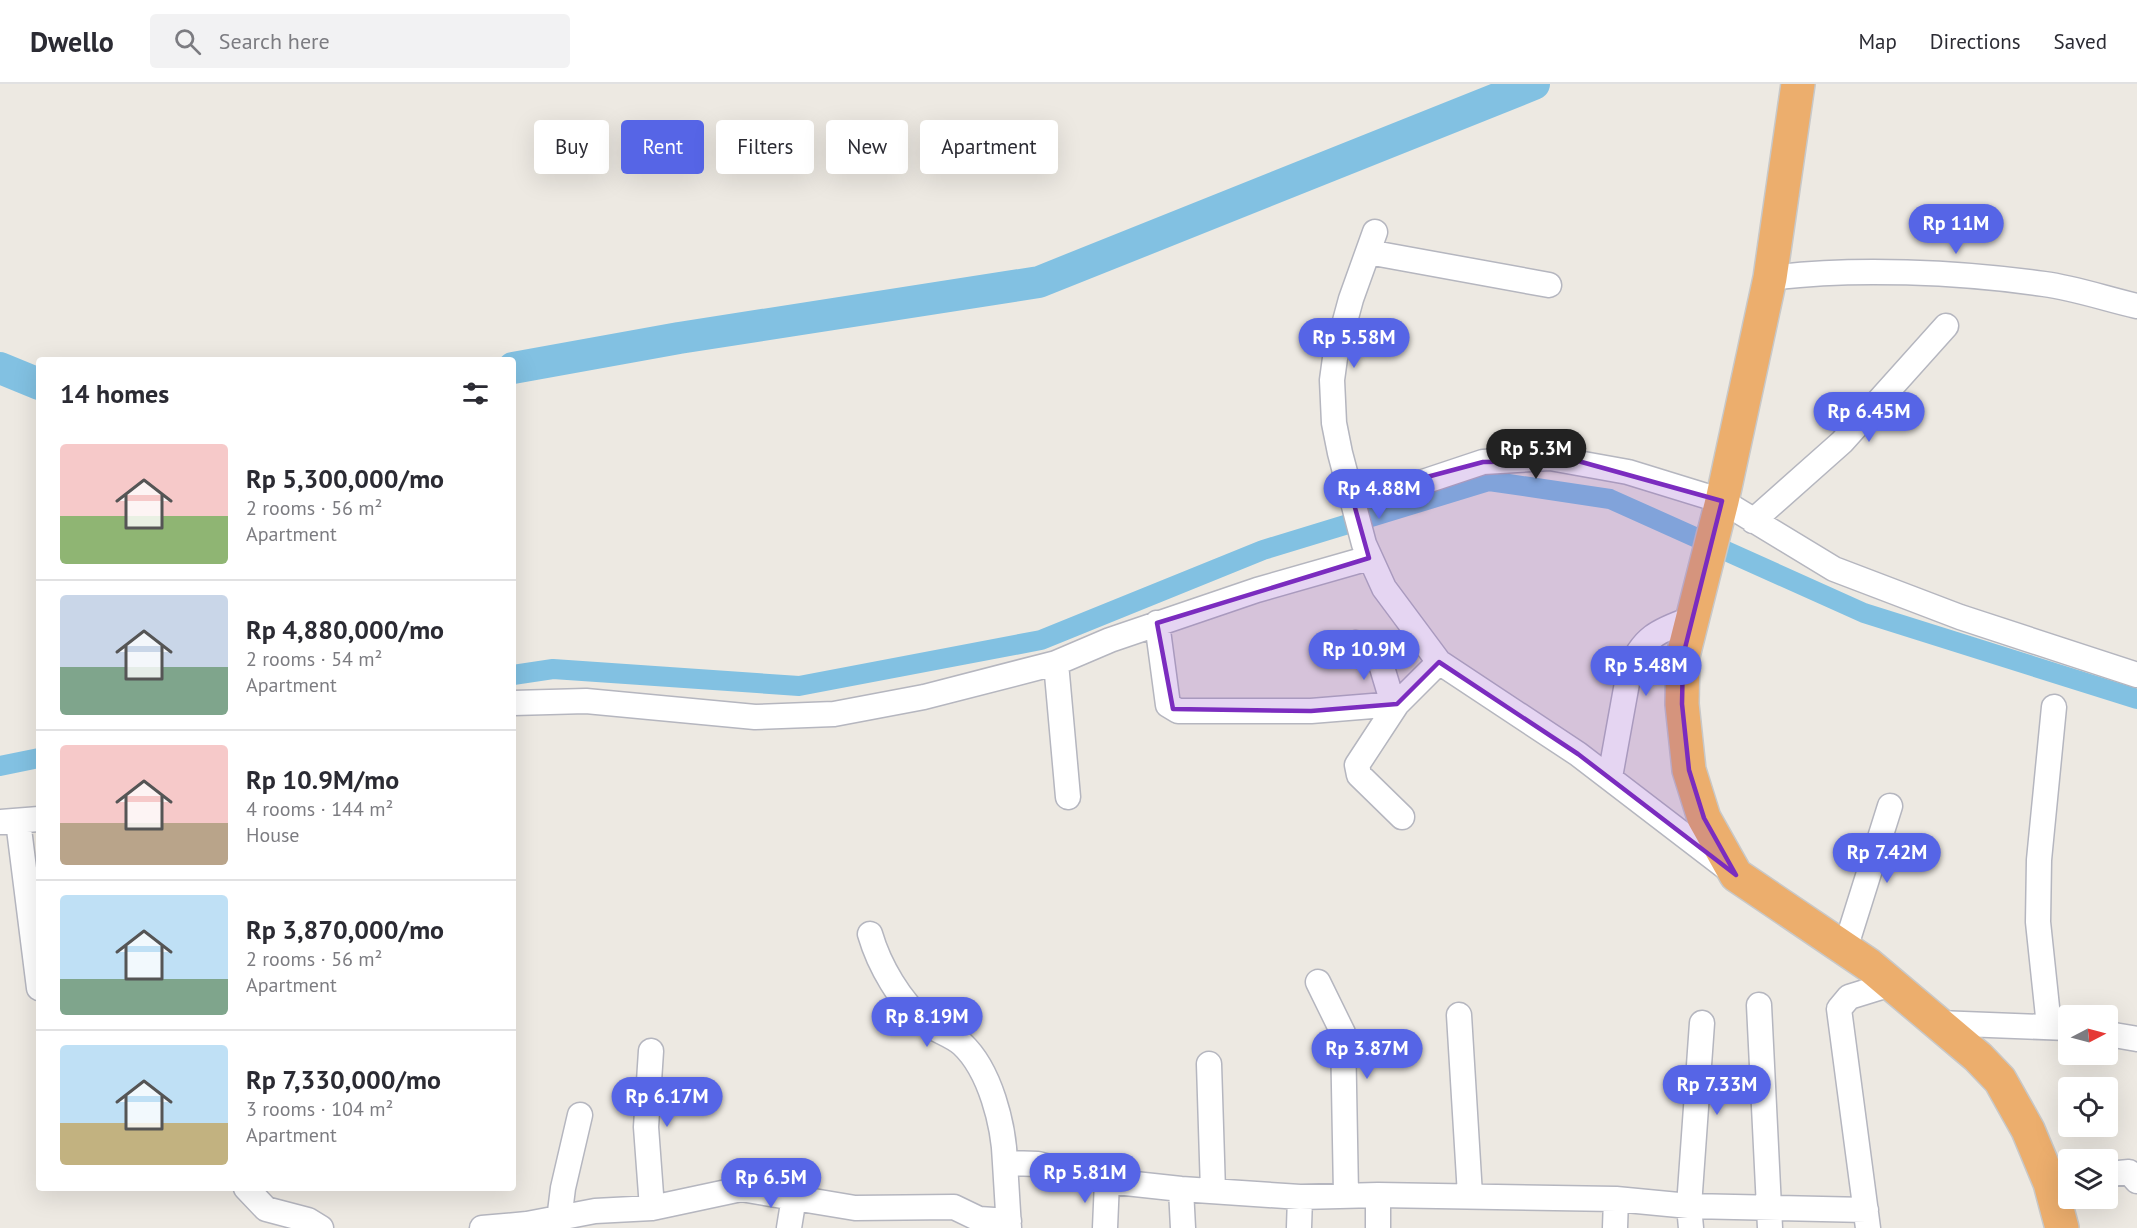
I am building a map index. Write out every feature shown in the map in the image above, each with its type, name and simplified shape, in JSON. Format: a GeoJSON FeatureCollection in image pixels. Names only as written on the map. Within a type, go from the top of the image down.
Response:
{"type":"FeatureCollection","features":[{"type":"Feature","properties":{"kind":"highway"},"geometry":{"type":"LineString","coordinates":[[1798,84],[1770,278],[1718,512],[1683,656],[1682,692],[1689,771],[1704,818],[1736,875],[1845,949],[1891,984],[1978,1057],[2000,1080],[2058,1180]]}},
{"type":"Feature","properties":{"kind":"highway"},"geometry":{"type":"LineString","coordinates":[[2061,1209],[2062,1228]]}},
{"type":"Feature","properties":{"kind":"street"},"geometry":{"type":"LineString","coordinates":[[1549,285],[1372,242],[1351,299],[1335,358],[1332,380],[1334,423],[1367,551],[1384,588],[1439,662],[1610,777],[1736,875]]}},
{"type":"Feature","properties":{"kind":"street"},"geometry":{"type":"LineString","coordinates":[[1770,278],[1796,275],[1933,274],[2046,284],[2137,306]]}},
{"type":"Feature","properties":{"kind":"street"},"geometry":{"type":"LineString","coordinates":[[1753,521],[1842,442],[1946,326]]}},
{"type":"Feature","properties":{"kind":"street"},"geometry":{"type":"LineString","coordinates":[[1353,502],[1482,462],[1550,458],[1628,472],[1718,512],[1753,521],[1834,568],[1960,617],[2137,675]]}},
{"type":"Feature","properties":{"kind":"street"},"geometry":{"type":"LineString","coordinates":[[516,703],[586,701],[755,717],[834,714],[924,697],[1056,663],[1157,623],[1367,551]]}},
{"type":"Feature","properties":{"kind":"street"},"geometry":{"type":"LineString","coordinates":[[1610,777],[1629,672],[1634,657],[1647,639],[1691,619]]}},
{"type":"Feature","properties":{"kind":"street"},"geometry":{"type":"LineString","coordinates":[[1157,623],[1168,705],[1178,711],[1311,711],[1395,704]]}},
{"type":"Feature","properties":{"kind":"street"},"geometry":{"type":"LineString","coordinates":[[1356,643],[1381,664],[1395,704]]}},
{"type":"Feature","properties":{"kind":"street"},"geometry":{"type":"LineString","coordinates":[[1402,817],[1359,775],[1357,765],[1395,704],[1439,662]]}},
{"type":"Feature","properties":{"kind":"street"},"geometry":{"type":"LineString","coordinates":[[1056,663],[1068,797]]}},
{"type":"Feature","properties":{"kind":"street"},"geometry":{"type":"LineString","coordinates":[[2054,707],[2039,860],[2038,922],[2058,1022]]}},
{"type":"Feature","properties":{"kind":"street"},"geometry":{"type":"LineString","coordinates":[[1845,949],[1890,806]]}},
{"type":"Feature","properties":{"kind":"street"},"geometry":{"type":"LineString","coordinates":[[19,821],[36,963]]}},
{"type":"Feature","properties":{"kind":"street"},"geometry":{"type":"LineString","coordinates":[[482,1228],[559,1222],[652,1208],[741,1190],[868,1209],[903,1206],[954,1207],[979,1219],[1009,1225],[1005,1162],[998,1110],[973,1058],[961,1043],[925,1022],[905,998],[877,958],[870,934]]}},
{"type":"Feature","properties":{"kind":"street"},"geometry":{"type":"LineString","coordinates":[[1318,982],[1343,1033],[1346,1194]]}},
{"type":"Feature","properties":{"kind":"street"},"geometry":{"type":"LineString","coordinates":[[1005,1162],[1038,1164],[1107,1181],[1181,1189],[1300,1197],[1346,1194],[1616,1198],[1690,1217],[1867,1219],[1839,1009],[1849,998],[1891,984]]}},
{"type":"Feature","properties":{"kind":"street"},"geometry":{"type":"LineString","coordinates":[[1759,1005],[1770,1218]]}},
{"type":"Feature","properties":{"kind":"street"},"geometry":{"type":"LineString","coordinates":[[1460,1015],[1470,1195]]}},
{"type":"Feature","properties":{"kind":"street"},"geometry":{"type":"LineString","coordinates":[[1690,1217],[1702,1023]]}},
{"type":"Feature","properties":{"kind":"street"},"geometry":{"type":"LineString","coordinates":[[1938,1023],[2058,1027]]}},
{"type":"Feature","properties":{"kind":"street"},"geometry":{"type":"LineString","coordinates":[[2118,1036],[2137,1039]]}},
{"type":"Feature","properties":{"kind":"street"},"geometry":{"type":"LineString","coordinates":[[651,1051],[646,1127],[652,1208]]}},
{"type":"Feature","properties":{"kind":"street"},"geometry":{"type":"LineString","coordinates":[[1209,1064],[1213,1191]]}},
{"type":"Feature","properties":{"kind":"street"},"geometry":{"type":"LineString","coordinates":[[559,1222],[562,1188],[580,1115]]}},
{"type":"Feature","properties":{"kind":"street"},"geometry":{"type":"LineString","coordinates":[[2118,1173],[2129,1172],[2137,1181]]}},
{"type":"Feature","properties":{"kind":"street"},"geometry":{"type":"LineString","coordinates":[[1105,1228],[1107,1181]]}},
{"type":"Feature","properties":{"kind":"street"},"geometry":{"type":"LineString","coordinates":[[1181,1189],[1183,1228]]}},
{"type":"Feature","properties":{"kind":"street"},"geometry":{"type":"LineString","coordinates":[[256,1192],[266,1209],[308,1220],[321,1228]]}},
{"type":"Feature","properties":{"kind":"street"},"geometry":{"type":"LineString","coordinates":[[1378,1195],[1378,1228]]}},
{"type":"Feature","properties":{"kind":"street"},"geometry":{"type":"LineString","coordinates":[[789,1228],[794,1197]]}},
{"type":"Feature","properties":{"kind":"street"},"geometry":{"type":"LineString","coordinates":[[1299,1228],[1300,1197]]}},
{"type":"Feature","properties":{"kind":"street"},"geometry":{"type":"LineString","coordinates":[[1615,1228],[1616,1198]]}},
{"type":"Feature","properties":{"kind":"highlighted area"},"geometry":{"type":"Polygon","coordinates":[[[1578,461],[1722,501],[1683,656],[1682,704],[1689,770],[1704,818],[1736,875],[1578,754],[1439,662],[1397,704],[1311,711],[1173,709],[1157,623],[1369,558],[1352,497],[1483,462],[1578,461]]]}},
{"type":"Feature","properties":{"kind":"waterway"},"geometry":{"type":"LineString","coordinates":[[516,367],[679,338],[1039,282],[1534,84]]}},
{"type":"Feature","properties":{"kind":"waterway"},"geometry":{"type":"LineString","coordinates":[[0,368],[36,383]]}},
{"type":"Feature","properties":{"kind":"waterway"},"geometry":{"type":"LineString","coordinates":[[516,675],[553,669],[799,686],[1041,640],[1263,550],[1489,481],[1610,499],[1864,613],[2137,699]]}},
{"type":"Feature","properties":{"kind":"waterway"},"geometry":{"type":"LineString","coordinates":[[0,766],[36,759]]}}]}
